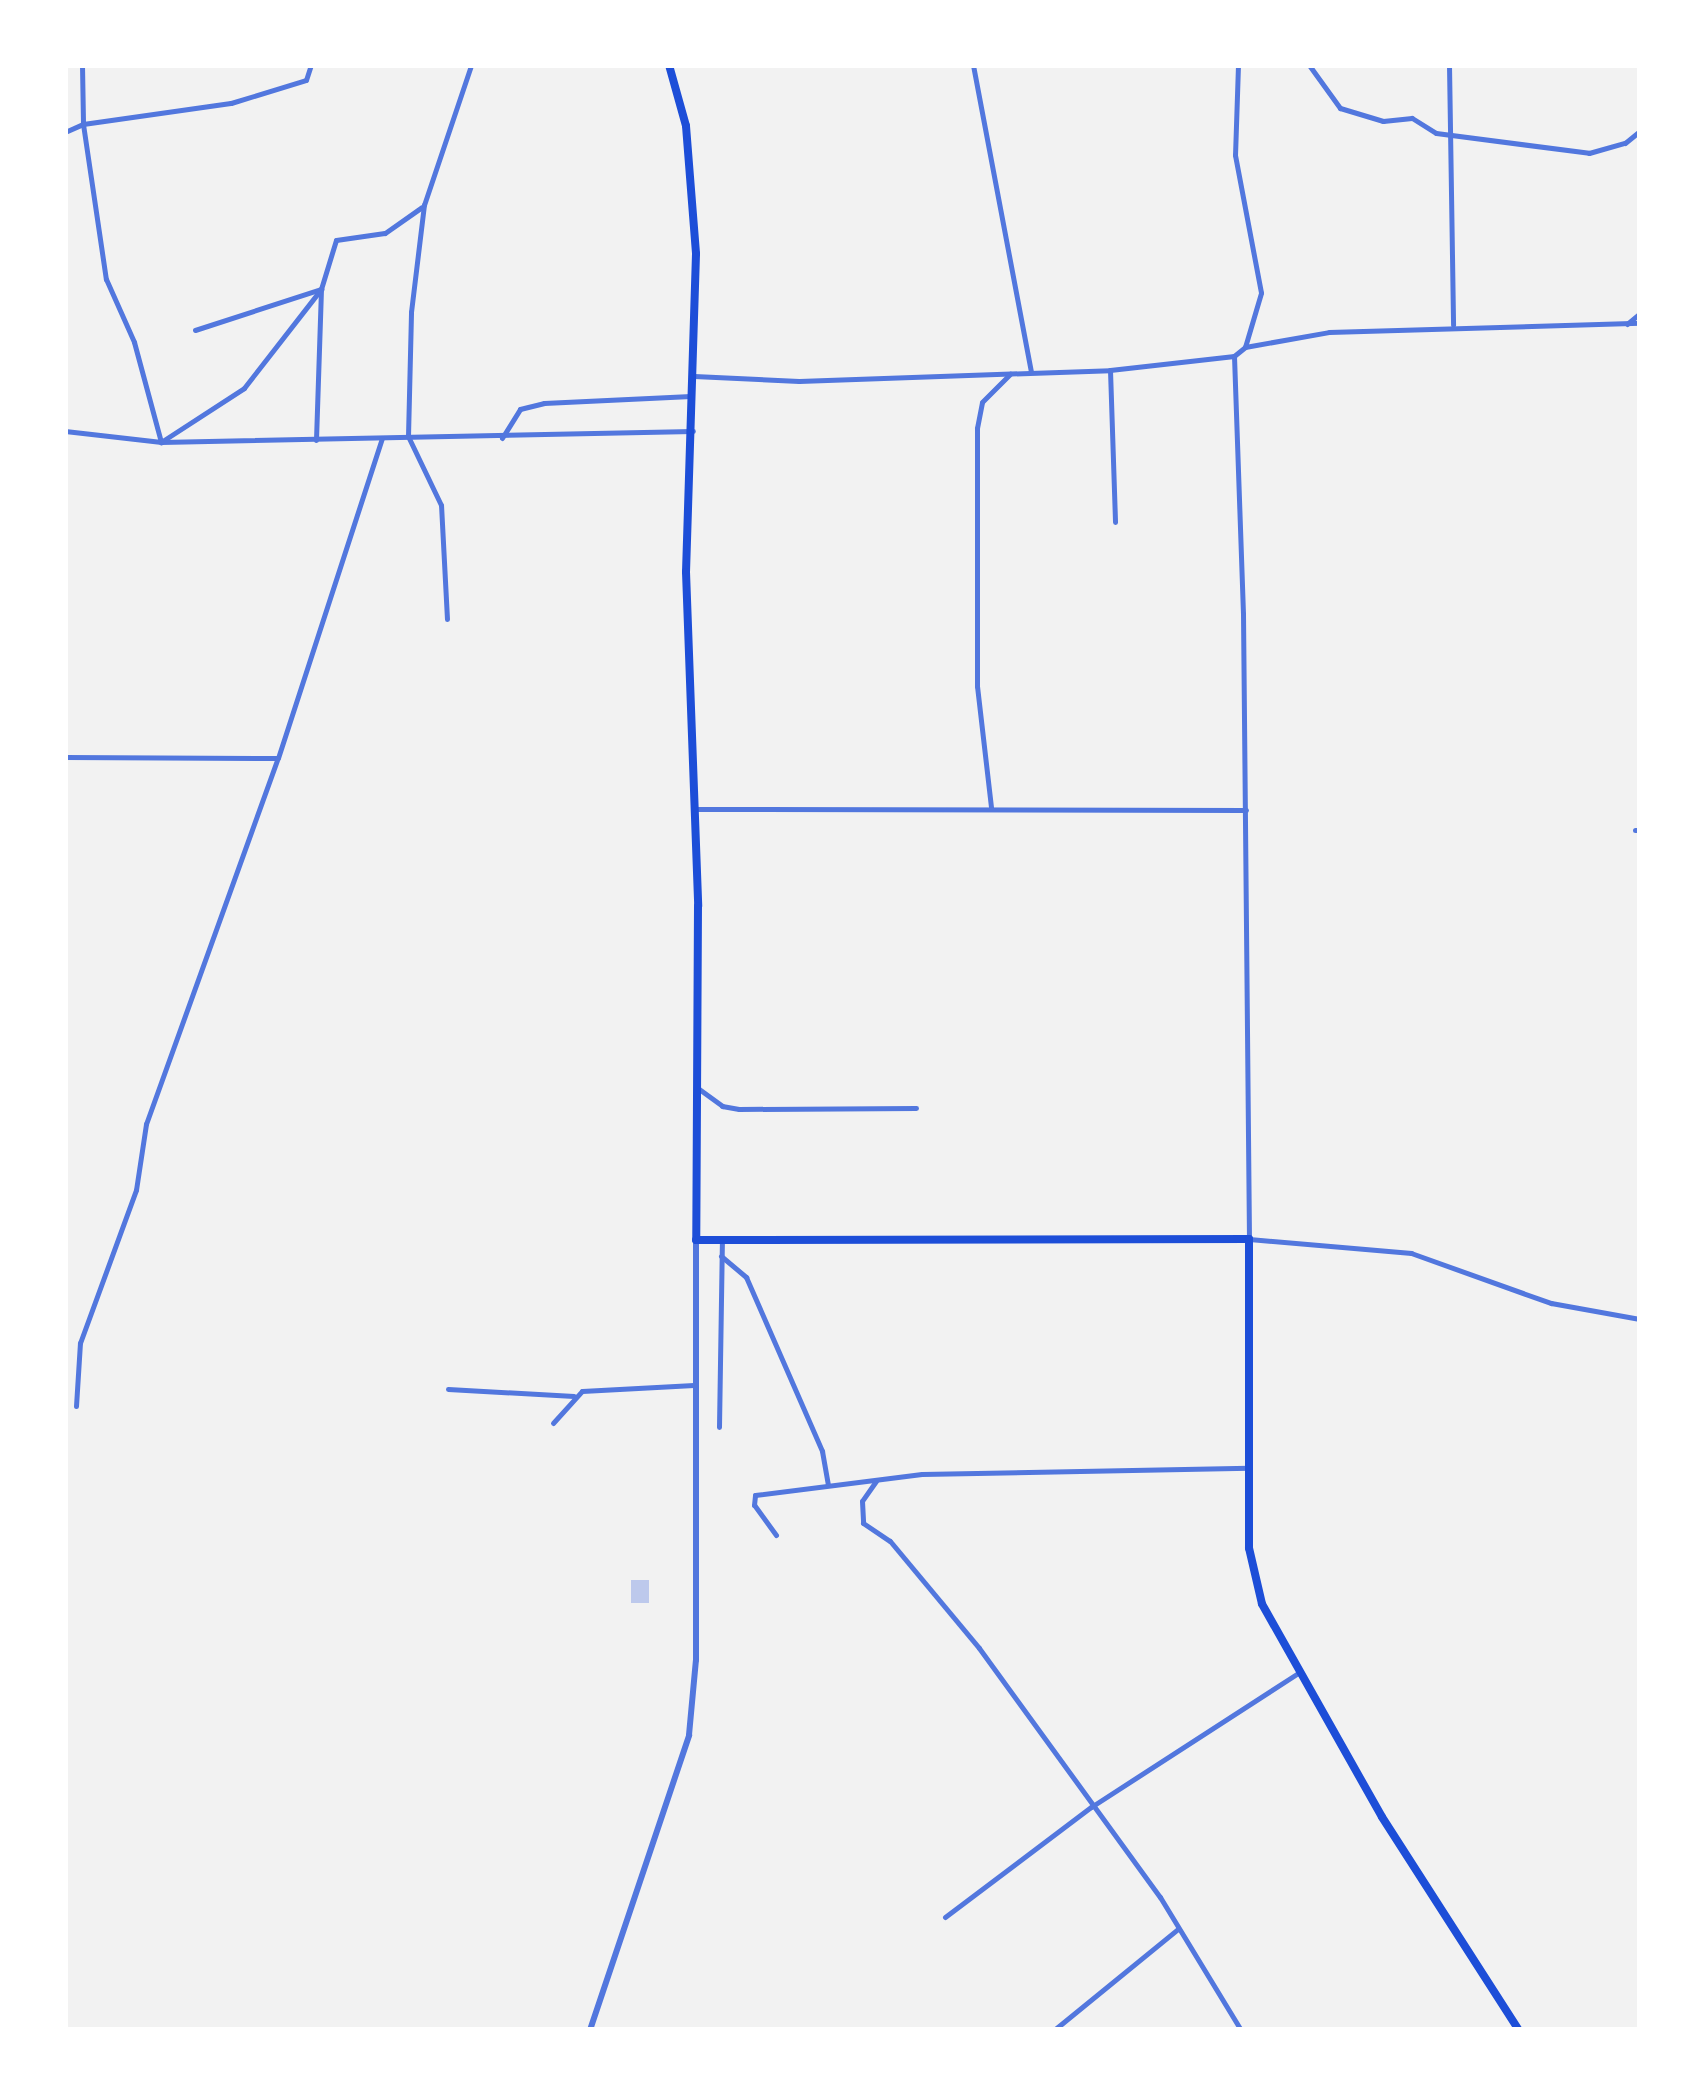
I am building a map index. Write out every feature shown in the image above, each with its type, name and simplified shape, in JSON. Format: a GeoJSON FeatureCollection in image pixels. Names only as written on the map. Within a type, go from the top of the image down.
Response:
{"type":"FeatureCollection","features":[{"type":"Feature","properties":{"kind":"main road"},"geometry":{"type":"LineString","coordinates":[[670,65],[694,187],[694,396],[686,572],[695,810],[699,1089],[696,1240],[1248,1239],[1253,1574],[1262,1604],[1382,1818],[1519,2030]]}},
{"type":"Feature","properties":{"kind":"street"},"geometry":{"type":"LineString","coordinates":[[82,65],[83,124],[106,279],[134,342],[161,442]]}},
{"type":"Feature","properties":{"kind":"street"},"geometry":{"type":"LineString","coordinates":[[65,132],[83,124],[136,122],[231,103],[306,80],[312,65]]}},
{"type":"Feature","properties":{"kind":"street"},"geometry":{"type":"LineString","coordinates":[[447,619],[441,504],[408,436],[414,276],[424,205],[471,65]]}},
{"type":"Feature","properties":{"kind":"street"},"geometry":{"type":"LineString","coordinates":[[973,65],[1032,372]]}},
{"type":"Feature","properties":{"kind":"street"},"geometry":{"type":"LineString","coordinates":[[694,376],[799,380],[1010,374],[1110,370],[1234,356],[1244,347],[1262,293],[1250,258],[1235,155],[1238,65]]}},
{"type":"Feature","properties":{"kind":"street"},"geometry":{"type":"LineString","coordinates":[[1309,65],[1340,108],[1383,121],[1412,118],[1449,134],[1589,153],[1625,143],[1640,130]]}},
{"type":"Feature","properties":{"kind":"street"},"geometry":{"type":"LineString","coordinates":[[1448,65],[1453,325]]}},
{"type":"Feature","properties":{"kind":"street"},"geometry":{"type":"LineString","coordinates":[[316,440],[321,289],[336,240],[385,233],[424,205]]}},
{"type":"Feature","properties":{"kind":"street"},"geometry":{"type":"LineString","coordinates":[[161,442],[244,388],[321,289]]}},
{"type":"Feature","properties":{"kind":"street"},"geometry":{"type":"LineString","coordinates":[[195,330],[321,289]]}},
{"type":"Feature","properties":{"kind":"street"},"geometry":{"type":"LineString","coordinates":[[1627,324],[1640,313]]}},
{"type":"Feature","properties":{"kind":"street"},"geometry":{"type":"LineString","coordinates":[[1244,347],[1329,332],[1453,325],[1640,323]]}},
{"type":"Feature","properties":{"kind":"street"},"geometry":{"type":"LineString","coordinates":[[1234,356],[1246,810],[1248,1239],[1411,1253],[1552,1303],[1640,1319]]}},
{"type":"Feature","properties":{"kind":"street"},"geometry":{"type":"LineString","coordinates":[[1110,370],[1115,522]]}},
{"type":"Feature","properties":{"kind":"street"},"geometry":{"type":"LineString","coordinates":[[991,807],[978,686],[977,428],[982,402],[1010,374]]}},
{"type":"Feature","properties":{"kind":"street"},"geometry":{"type":"LineString","coordinates":[[502,438],[520,409],[544,403],[694,396]]}},
{"type":"Feature","properties":{"kind":"street"},"geometry":{"type":"LineString","coordinates":[[65,431],[161,442],[408,436],[502,438],[693,431]]}},
{"type":"Feature","properties":{"kind":"street"},"geometry":{"type":"LineString","coordinates":[[76,1406],[80,1342],[136,1190],[146,1124],[278,758],[382,438]]}},
{"type":"Feature","properties":{"kind":"street"},"geometry":{"type":"LineString","coordinates":[[65,757],[278,758]]}},
{"type":"Feature","properties":{"kind":"street"},"geometry":{"type":"LineString","coordinates":[[695,810],[800,814],[991,807],[1246,810]]}},
{"type":"Feature","properties":{"kind":"street"},"geometry":{"type":"LineString","coordinates":[[699,1089],[722,1106],[739,1109],[916,1108]]}},
{"type":"Feature","properties":{"kind":"street"},"geometry":{"type":"LineString","coordinates":[[590,2030],[689,1735],[696,1642],[696,1240]]}},
{"type":"Feature","properties":{"kind":"street"},"geometry":{"type":"LineString","coordinates":[[719,1427],[722,1240]]}},
{"type":"Feature","properties":{"kind":"street"},"geometry":{"type":"LineString","coordinates":[[721,1256],[746,1276],[822,1452],[828,1484]]}},
{"type":"Feature","properties":{"kind":"street"},"geometry":{"type":"LineString","coordinates":[[448,1389],[574,1396],[694,1384]]}},
{"type":"Feature","properties":{"kind":"street"},"geometry":{"type":"LineString","coordinates":[[553,1424],[574,1396]]}},
{"type":"Feature","properties":{"kind":"street"},"geometry":{"type":"LineString","coordinates":[[776,1535],[754,1505],[755,1495],[959,1472],[1250,1468]]}},
{"type":"Feature","properties":{"kind":"street"},"geometry":{"type":"LineString","coordinates":[[876,1481],[862,1501],[864,1523],[890,1541],[952,1613],[1178,1930],[1241,2030]]}},
{"type":"Feature","properties":{"kind":"street"},"geometry":{"type":"LineString","coordinates":[[945,1917],[1092,1807],[1303,1671]]}},
{"type":"Feature","properties":{"kind":"street"},"geometry":{"type":"LineString","coordinates":[[1054,2030],[1178,1930]]}},
{"type":"Feature","properties":{"kind":"building"},"geometry":{"type":"Polygon","coordinates":[[[631,1580],[649,1580],[649,1603],[631,1603],[631,1580]]]}}]}
